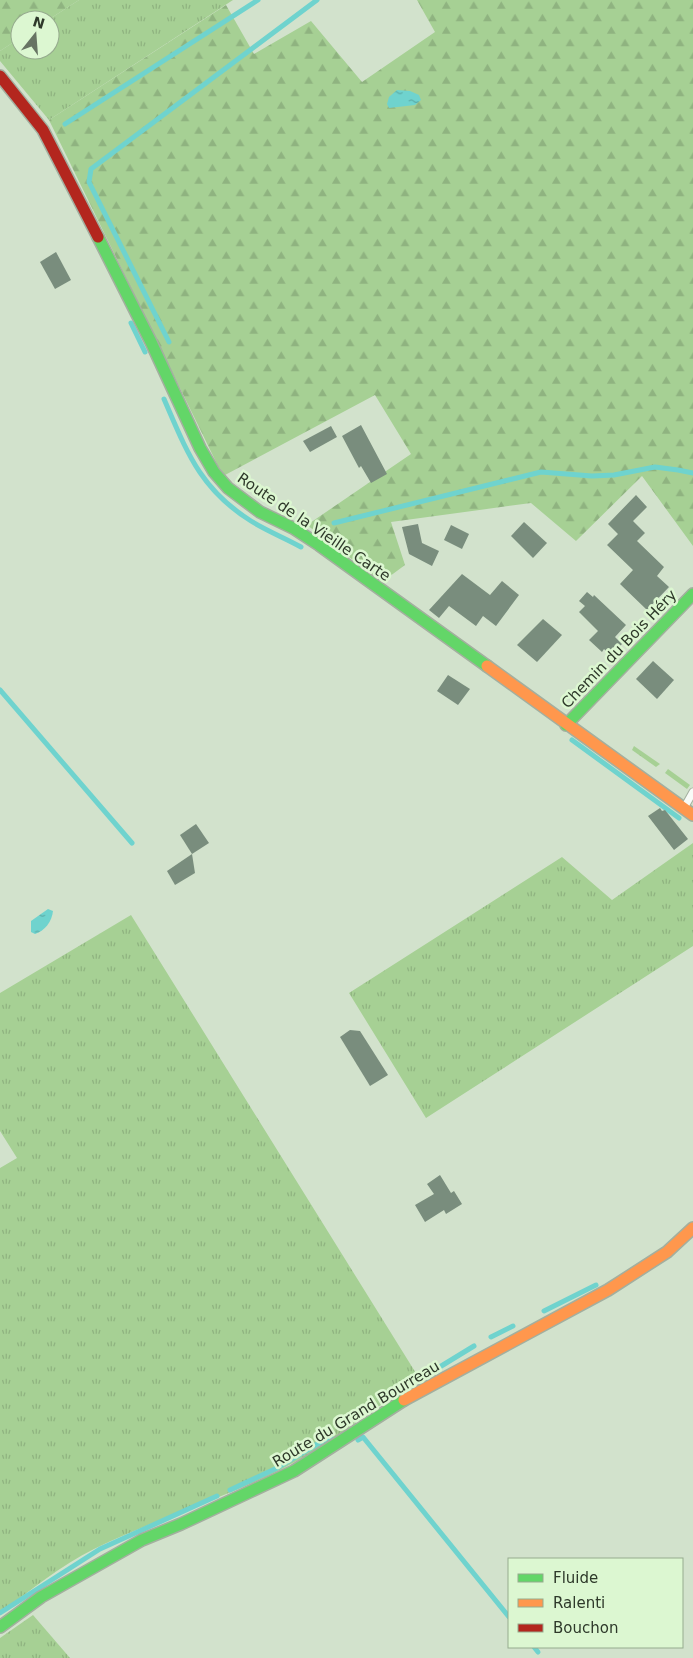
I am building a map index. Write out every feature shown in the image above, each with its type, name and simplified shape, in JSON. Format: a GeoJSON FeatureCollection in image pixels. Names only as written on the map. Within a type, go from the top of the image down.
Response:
{"type":"FeatureCollection","features":[{"type":"Feature","properties":{"kind":"street","name":"Route de la Vieille Carte"},"geometry":{"type":"LineString","coordinates":[[0,76],[43,130],[151,342],[188,417],[200,448],[221,481],[260,512],[293,528],[319,545],[688,812]]}},
{"type":"Feature","properties":{"kind":"street","name":"Chemin du Bois Héry"},"geometry":{"type":"LineString","coordinates":[[566,725],[693,594]]}},
{"type":"Feature","properties":{"kind":"street","name":"Route du Grand Bourreau"},"geometry":{"type":"LineString","coordinates":[[0,1627],[41,1597],[142,1540],[181,1524],[294,1471],[416,1392],[608,1290],[667,1252],[693,1228]]}},
{"type":"Feature","properties":{"kind":"lane"},"geometry":{"type":"LineString","coordinates":[[688,812],[693,792]]}},
{"type":"Feature","properties":{"kind":"green space"},"geometry":{"type":"Polygon","coordinates":[[[0,0],[79,0],[60,12],[60,10],[10,10],[10,44],[0,51],[0,0]]]}},
{"type":"Feature","properties":{"kind":"green space"},"geometry":{"type":"Polygon","coordinates":[[[79,0],[233,0],[49,120],[0,61],[0,51],[10,44],[10,60],[60,60],[60,12],[79,0]]]}},
{"type":"Feature","properties":{"kind":"green space"},"geometry":{"type":"Polygon","coordinates":[[[417,0],[693,0],[693,546],[642,476],[576,541],[531,503],[391,522],[405,565],[382,582],[307,525],[411,454],[375,395],[225,475],[218,466],[49,120],[226,5],[254,54],[311,21],[362,82],[435,32],[417,0]]]}},
{"type":"Feature","properties":{"kind":"green space"},"geometry":{"type":"Polygon","coordinates":[[[634,746],[660,764],[656,767],[632,750],[634,746]]]}},
{"type":"Feature","properties":{"kind":"green space"},"geometry":{"type":"Polygon","coordinates":[[[668,769],[690,785],[687,789],[665,773],[668,769]]]}},
{"type":"Feature","properties":{"kind":"green space"},"geometry":{"type":"Polygon","coordinates":[[[693,843],[693,946],[426,1118],[349,993],[562,857],[612,900],[693,843]]]}},
{"type":"Feature","properties":{"kind":"green space"},"geometry":{"type":"Polygon","coordinates":[[[131,915],[419,1378],[298,1460],[257,1481],[140,1528],[82,1555],[58,1570],[0,1613],[0,1168],[17,1158],[0,1131],[0,993],[131,915]]]}},
{"type":"Feature","properties":{"kind":"green space"},"geometry":{"type":"Polygon","coordinates":[[[33,1615],[70,1658],[0,1658],[0,1638],[33,1615]]]}},
{"type":"Feature","properties":{"kind":"water"},"geometry":{"type":"Polygon","coordinates":[[[397,90],[410,91],[419,95],[421,100],[415,105],[389,108],[387,104],[389,97],[397,90]]]}},
{"type":"Feature","properties":{"kind":"water"},"geometry":{"type":"Polygon","coordinates":[[[48,909],[53,911],[47,925],[39,933],[31,932],[31,921],[48,909]]]}},
{"type":"Feature","properties":{"kind":"building"},"geometry":{"type":"Polygon","coordinates":[[[56,252],[71,280],[55,289],[40,262],[56,252]]]}},
{"type":"Feature","properties":{"kind":"building"},"geometry":{"type":"Polygon","coordinates":[[[361,425],[387,474],[371,483],[361,466],[359,468],[342,436],[361,425]]]}},
{"type":"Feature","properties":{"kind":"building"},"geometry":{"type":"Polygon","coordinates":[[[331,426],[337,437],[310,452],[303,441],[331,426]]]}},
{"type":"Feature","properties":{"kind":"building"},"geometry":{"type":"Polygon","coordinates":[[[636,495],[647,507],[633,521],[645,533],[637,541],[664,567],[657,576],[669,587],[647,610],[620,584],[633,570],[607,545],[618,534],[608,524],[636,495]]]}},
{"type":"Feature","properties":{"kind":"building"},"geometry":{"type":"Polygon","coordinates":[[[524,522],[547,543],[533,558],[511,536],[524,522]]]}},
{"type":"Feature","properties":{"kind":"building"},"geometry":{"type":"Polygon","coordinates":[[[418,524],[422,543],[439,551],[432,566],[409,554],[402,527],[418,524]]]}},
{"type":"Feature","properties":{"kind":"building"},"geometry":{"type":"Polygon","coordinates":[[[451,525],[469,534],[462,549],[444,540],[451,525]]]}},
{"type":"Feature","properties":{"kind":"building"},"geometry":{"type":"Polygon","coordinates":[[[462,574],[490,595],[502,581],[519,595],[496,626],[483,616],[476,626],[449,606],[439,618],[429,610],[462,574]]]}},
{"type":"Feature","properties":{"kind":"building"},"geometry":{"type":"Polygon","coordinates":[[[587,592],[593,597],[594,595],[626,625],[615,637],[622,644],[611,656],[604,649],[602,652],[589,640],[598,631],[579,612],[585,606],[579,601],[587,592]]]}},
{"type":"Feature","properties":{"kind":"building"},"geometry":{"type":"Polygon","coordinates":[[[543,619],[562,635],[537,662],[517,645],[543,619]]]}},
{"type":"Feature","properties":{"kind":"building"},"geometry":{"type":"Polygon","coordinates":[[[653,661],[674,680],[657,699],[636,679],[653,661]]]}},
{"type":"Feature","properties":{"kind":"building"},"geometry":{"type":"Polygon","coordinates":[[[448,675],[470,689],[458,705],[437,691],[448,675]]]}},
{"type":"Feature","properties":{"kind":"building"},"geometry":{"type":"Polygon","coordinates":[[[660,808],[662,811],[665,810],[688,839],[674,850],[648,816],[660,808]]]}},
{"type":"Feature","properties":{"kind":"building"},"geometry":{"type":"Polygon","coordinates":[[[196,824],[209,843],[192,854],[180,835],[196,824]]]}},
{"type":"Feature","properties":{"kind":"building"},"geometry":{"type":"Polygon","coordinates":[[[192,854],[195,873],[175,885],[167,871],[192,854]]]}},
{"type":"Feature","properties":{"kind":"building"},"geometry":{"type":"Polygon","coordinates":[[[350,1030],[360,1031],[388,1075],[370,1086],[340,1037],[350,1030]]]}},
{"type":"Feature","properties":{"kind":"building"},"geometry":{"type":"Polygon","coordinates":[[[440,1175],[451,1193],[454,1191],[462,1204],[446,1214],[444,1210],[425,1222],[415,1205],[434,1194],[427,1184],[440,1175]]]}},
{"type":"Feature","properties":{"kind":"waterway"},"geometry":{"type":"LineString","coordinates":[[65,124],[258,0]]}},
{"type":"Feature","properties":{"kind":"waterway"},"geometry":{"type":"LineString","coordinates":[[169,342],[89,182],[91,169],[317,0]]}},
{"type":"Feature","properties":{"kind":"waterway"},"geometry":{"type":"LineString","coordinates":[[131,323],[145,352]]}},
{"type":"Feature","properties":{"kind":"waterway"},"geometry":{"type":"LineString","coordinates":[[164,399],[180,436],[197,468],[219,496],[251,521],[301,547]]}},
{"type":"Feature","properties":{"kind":"waterway"},"geometry":{"type":"LineString","coordinates":[[334,523],[541,472],[592,476],[614,475],[655,467],[693,473]]}},
{"type":"Feature","properties":{"kind":"waterway"},"geometry":{"type":"LineString","coordinates":[[0,690],[132,843]]}},
{"type":"Feature","properties":{"kind":"waterway"},"geometry":{"type":"LineString","coordinates":[[572,740],[679,818]]}},
{"type":"Feature","properties":{"kind":"waterway"},"geometry":{"type":"LineString","coordinates":[[544,1311],[596,1285]]}},
{"type":"Feature","properties":{"kind":"waterway"},"geometry":{"type":"LineString","coordinates":[[491,1337],[513,1326]]}},
{"type":"Feature","properties":{"kind":"waterway"},"geometry":{"type":"LineString","coordinates":[[420,1379],[474,1346]]}},
{"type":"Feature","properties":{"kind":"waterway"},"geometry":{"type":"LineString","coordinates":[[230,1490],[275,1469],[331,1436]]}},
{"type":"Feature","properties":{"kind":"waterway"},"geometry":{"type":"LineString","coordinates":[[358,1440],[363,1437],[508,1616]]}},
{"type":"Feature","properties":{"kind":"waterway"},"geometry":{"type":"LineString","coordinates":[[0,1613],[100,1549],[217,1496]]}},
{"type":"Feature","properties":{"kind":"waterway"},"geometry":{"type":"LineString","coordinates":[[535,1648],[538,1652]]}},
{"type":"Feature","properties":{"kind":"traffic: fast"},"geometry":{"type":"LineString","coordinates":[[98,237],[151,342],[200,448],[214,472],[228,488],[260,512],[293,528],[319,545],[487,666]]}},
{"type":"Feature","properties":{"kind":"traffic: fast"},"geometry":{"type":"LineString","coordinates":[[566,725],[693,594]]}},
{"type":"Feature","properties":{"kind":"traffic: fast"},"geometry":{"type":"LineString","coordinates":[[0,1627],[41,1597],[142,1540],[181,1524],[294,1471],[404,1400]]}},
{"type":"Feature","properties":{"kind":"traffic: slow"},"geometry":{"type":"LineString","coordinates":[[487,666],[693,815]]}},
{"type":"Feature","properties":{"kind":"traffic: slow"},"geometry":{"type":"LineString","coordinates":[[404,1400],[608,1290],[667,1252],[693,1228]]}},
{"type":"Feature","properties":{"kind":"traffic: jam"},"geometry":{"type":"LineString","coordinates":[[0,76],[43,130],[98,237]]}}]}
